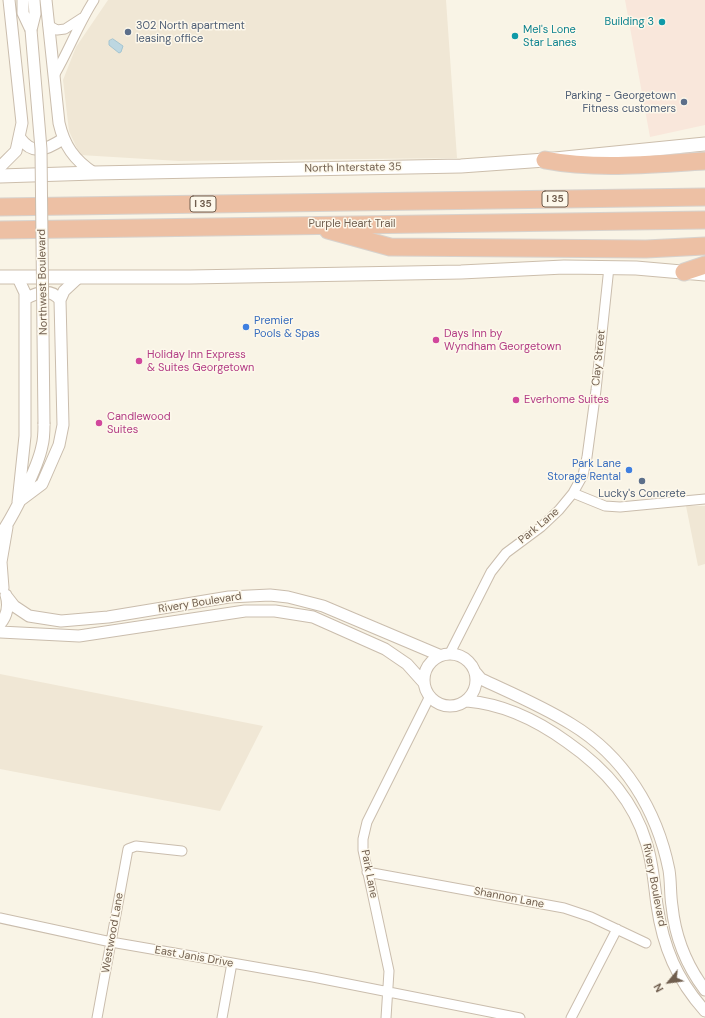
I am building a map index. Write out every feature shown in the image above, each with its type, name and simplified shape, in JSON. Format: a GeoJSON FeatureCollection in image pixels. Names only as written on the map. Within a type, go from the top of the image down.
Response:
{"type":"FeatureCollection","features":[{"type":"Feature","properties":{"kind":"highway"},"geometry":{"type":"LineString","coordinates":[[545,160],[567,165],[648,165],[705,161]]}},
{"type":"Feature","properties":{"kind":"highway","name":"Purple Heart Trail"},"geometry":{"type":"LineString","coordinates":[[0,207],[705,196]]}},
{"type":"Feature","properties":{"kind":"highway","name":"Purple Heart Trail"},"geometry":{"type":"LineString","coordinates":[[0,230],[308,224],[705,220]]}},
{"type":"Feature","properties":{"kind":"highway"},"geometry":{"type":"LineString","coordinates":[[308,224],[390,247],[646,249],[705,246]]}},
{"type":"Feature","properties":{"kind":"highway"},"geometry":{"type":"LineString","coordinates":[[684,272],[705,265]]}},
{"type":"Feature","properties":{"kind":"main road","name":"North Interstate 35"},"geometry":{"type":"LineString","coordinates":[[0,176],[94,172],[454,166],[545,160],[705,144]]}},
{"type":"Feature","properties":{"kind":"main road"},"geometry":{"type":"LineString","coordinates":[[0,277],[445,273],[534,268],[609,267],[705,274]]}},
{"type":"Feature","properties":{"kind":"street"},"geometry":{"type":"LineString","coordinates":[[0,167],[16,151],[22,123],[9,0]]}},
{"type":"Feature","properties":{"kind":"street","name":"Northwest Boulevard"},"geometry":{"type":"LineString","coordinates":[[24,0],[23,14],[31,30]]}},
{"type":"Feature","properties":{"kind":"street","name":"Northwest Boulevard"},"geometry":{"type":"LineString","coordinates":[[0,535],[7,526],[35,466],[42,446],[44,424],[41,149],[31,30],[34,14],[34,0]]}},
{"type":"Feature","properties":{"kind":"street"},"geometry":{"type":"LineString","coordinates":[[46,0],[59,122],[63,140],[81,165],[94,172]]}},
{"type":"Feature","properties":{"kind":"street"},"geometry":{"type":"LineString","coordinates":[[55,74],[78,30],[82,18],[94,0]]}},
{"type":"Feature","properties":{"kind":"street"},"geometry":{"type":"LineString","coordinates":[[48,25],[57,30],[65,29],[82,18]]}},
{"type":"Feature","properties":{"kind":"street"},"geometry":{"type":"LineString","coordinates":[[20,138],[27,147],[36,150],[49,148],[63,140]]}},
{"type":"Feature","properties":{"kind":"street","name":"Clay Street"},"geometry":{"type":"LineString","coordinates":[[574,493],[583,475],[587,457],[609,267]]}},
{"type":"Feature","properties":{"kind":"street"},"geometry":{"type":"LineString","coordinates":[[18,502],[42,484],[59,445],[63,425],[60,300],[64,291],[79,277]]}},
{"type":"Feature","properties":{"kind":"street"},"geometry":{"type":"LineString","coordinates":[[18,278],[23,286],[25,299],[25,436],[18,502]]}},
{"type":"Feature","properties":{"kind":"street"},"geometry":{"type":"LineString","coordinates":[[25,299],[34,293],[47,292],[56,294],[60,300]]}},
{"type":"Feature","properties":{"kind":"street"},"geometry":{"type":"LineString","coordinates":[[574,493],[605,506],[620,507],[705,499]]}},
{"type":"Feature","properties":{"kind":"street","name":"Park Lane"},"geometry":{"type":"LineString","coordinates":[[450,653],[491,572],[506,553],[541,527],[574,493]]}},
{"type":"Feature","properties":{"kind":"street","name":"Northwest Boulevard"},"geometry":{"type":"LineString","coordinates":[[0,624],[6,615],[2,562],[7,526]]}},
{"type":"Feature","properties":{"kind":"street","name":"Rivery Boulevard"},"geometry":{"type":"LineString","coordinates":[[3,590],[20,612],[29,616],[40,619],[80,621],[229,597],[270,595],[314,603],[439,655]]}},
{"type":"Feature","properties":{"kind":"street"},"geometry":{"type":"LineString","coordinates":[[207,601],[210,617]]}},
{"type":"Feature","properties":{"kind":"street"},"geometry":{"type":"LineString","coordinates":[[313,617],[314,603]]}},
{"type":"Feature","properties":{"kind":"street","name":"Rivery Boulevard"},"geometry":{"type":"LineString","coordinates":[[0,632],[62,636],[111,632],[252,611],[275,611],[313,617],[385,649],[407,664],[424,683]]}},
{"type":"Feature","properties":{"kind":"street"},"geometry":{"type":"LineString","coordinates":[[108,617],[111,632]]}},
{"type":"Feature","properties":{"kind":"street"},"geometry":{"type":"LineString","coordinates":[[450,653],[463,656],[469,661],[476,673],[475,690],[467,701],[456,706],[449,706],[437,702],[430,696],[424,683],[428,664],[439,655],[450,653]]}},
{"type":"Feature","properties":{"kind":"street","name":"Rivery Boulevard"},"geometry":{"type":"LineString","coordinates":[[476,673],[481,679],[571,724],[598,744],[621,766],[633,782],[651,812],[662,839],[669,872],[674,924],[682,949],[696,978],[705,990]]}},
{"type":"Feature","properties":{"kind":"street","name":"Park Lane"},"geometry":{"type":"LineString","coordinates":[[386,1018],[389,993],[389,971],[367,872],[363,850],[364,835],[367,822],[430,696]]}},
{"type":"Feature","properties":{"kind":"street","name":"Rivery Boulevard"},"geometry":{"type":"LineString","coordinates":[[467,701],[494,704],[519,714],[554,732],[590,758],[605,772],[623,794],[646,841],[654,880],[657,906],[670,959],[690,994],[705,1011]]}},
{"type":"Feature","properties":{"kind":"street","name":"Westwood Lane"},"geometry":{"type":"LineString","coordinates":[[97,1018],[128,848],[136,846],[182,851]]}},
{"type":"Feature","properties":{"kind":"street","name":"Shannon Lane"},"geometry":{"type":"LineString","coordinates":[[367,872],[564,908],[617,929],[646,943]]}},
{"type":"Feature","properties":{"kind":"street","name":"East Janis Drive"},"geometry":{"type":"LineString","coordinates":[[0,918],[111,942],[232,963],[520,1018]]}},
{"type":"Feature","properties":{"kind":"street"},"geometry":{"type":"LineString","coordinates":[[571,1018],[617,929]]}},
{"type":"Feature","properties":{"kind":"street"},"geometry":{"type":"LineString","coordinates":[[222,1018],[232,963]]}},
{"type":"Feature","properties":{"kind":"shaded area"},"geometry":{"type":"Polygon","coordinates":[[[108,0],[446,0],[457,158],[179,161],[80,155],[69,131],[63,80],[76,47],[108,0]]]}},
{"type":"Feature","properties":{"kind":"shaded area"},"geometry":{"type":"Polygon","coordinates":[[[625,0],[705,0],[705,125],[650,137],[625,0]]]}},
{"type":"Feature","properties":{"kind":"shaded area"},"geometry":{"type":"Polygon","coordinates":[[[686,506],[705,506],[705,564],[698,566],[686,506]]]}},
{"type":"Feature","properties":{"kind":"shaded area"},"geometry":{"type":"Polygon","coordinates":[[[0,674],[263,726],[220,811],[0,769],[0,674]]]}},
{"type":"Feature","properties":{"kind":"water"},"geometry":{"type":"Polygon","coordinates":[[[113,39],[123,46],[121,52],[119,53],[109,45],[109,41],[113,39]]]}},
{"type":"Feature","properties":{"kind":"place","name":"Building 3"},"geometry":{"type":"Point","coordinates":[662,22]}},
{"type":"Feature","properties":{"kind":"place","name":"302 North apartment leasing office"},"geometry":{"type":"Point","coordinates":[128,32]}},
{"type":"Feature","properties":{"kind":"place","name":"Mel's Lone Star Lanes"},"geometry":{"type":"Point","coordinates":[515,36]}},
{"type":"Feature","properties":{"kind":"place","name":"Parking - Georgetown Fitness customers"},"geometry":{"type":"Point","coordinates":[684,102]}},
{"type":"Feature","properties":{"kind":"place","name":"Premier Pools & Spas"},"geometry":{"type":"Point","coordinates":[246,327]}},
{"type":"Feature","properties":{"kind":"place","name":"Days Inn by Wyndham Georgetown"},"geometry":{"type":"Point","coordinates":[436,340]}},
{"type":"Feature","properties":{"kind":"place","name":"Holiday Inn Express & Suites Georgetown"},"geometry":{"type":"Point","coordinates":[139,361]}},
{"type":"Feature","properties":{"kind":"place","name":"Everhome Suites"},"geometry":{"type":"Point","coordinates":[516,400]}},
{"type":"Feature","properties":{"kind":"place","name":"Candlewood Suites"},"geometry":{"type":"Point","coordinates":[99,423]}},
{"type":"Feature","properties":{"kind":"place","name":"Park Lane Storage Rental"},"geometry":{"type":"Point","coordinates":[629,470]}},
{"type":"Feature","properties":{"kind":"place","name":"Lucky's Concrete"},"geometry":{"type":"Point","coordinates":[642,481]}}]}
